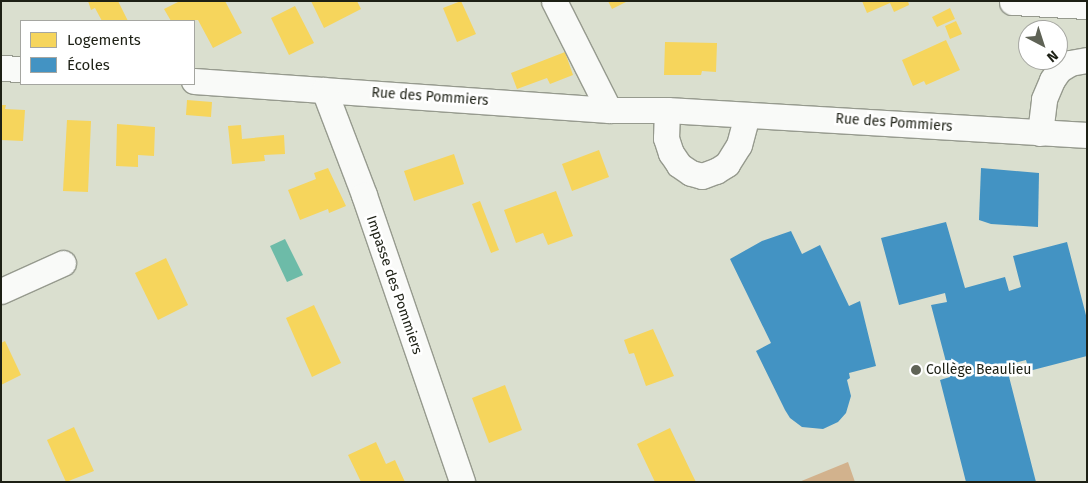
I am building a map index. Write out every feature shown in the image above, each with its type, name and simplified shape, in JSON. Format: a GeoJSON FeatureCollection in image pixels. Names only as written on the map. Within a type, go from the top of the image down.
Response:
{"type":"FeatureCollection","features":[{"type":"Feature","properties":{"kind":"street"},"geometry":{"type":"LineString","coordinates":[[554,1],[609,110]]}},
{"type":"Feature","properties":{"kind":"street"},"geometry":{"type":"LineString","coordinates":[[1012,2],[1087,6]]}},
{"type":"Feature","properties":{"kind":"street"},"geometry":{"type":"LineString","coordinates":[[1040,133],[1044,99],[1052,80],[1059,70],[1070,63],[1087,60]]}},
{"type":"Feature","properties":{"kind":"street"},"geometry":{"type":"LineString","coordinates":[[1,68],[20,69]]}},
{"type":"Feature","properties":{"kind":"street","name":"Rue des Pommiers"},"geometry":{"type":"LineString","coordinates":[[195,81],[609,110],[667,110],[1087,136]]}},
{"type":"Feature","properties":{"kind":"street","name":"Impasse des Pommiers"},"geometry":{"type":"LineString","coordinates":[[324,90],[367,204],[462,482]]}},
{"type":"Feature","properties":{"kind":"street"},"geometry":{"type":"LineString","coordinates":[[667,110],[666,138],[671,154],[678,165],[691,173],[702,176],[716,171],[727,164],[739,145],[747,115]]}},
{"type":"Feature","properties":{"kind":"street"},"geometry":{"type":"LineString","coordinates":[[1,291],[63,262]]}},
{"type":"Feature","properties":{"kind":"shaded area"},"geometry":{"type":"Polygon","coordinates":[[[848,462],[855,482],[799,482],[848,462]]]}},
{"type":"Feature","properties":{"kind":"water"},"geometry":{"type":"Polygon","coordinates":[[[285,239],[303,275],[287,282],[270,246],[285,239]]]}},
{"type":"Feature","properties":{"kind":"building: Logements"},"geometry":{"type":"Polygon","coordinates":[[[88,1],[118,1],[128,20],[101,20],[95,8],[91,10],[88,1]]]}},
{"type":"Feature","properties":{"kind":"building: Logements"},"geometry":{"type":"Polygon","coordinates":[[[180,1],[225,1],[242,33],[213,48],[198,20],[170,20],[164,9],[180,1]]]}},
{"type":"Feature","properties":{"kind":"building: Logements"},"geometry":{"type":"Polygon","coordinates":[[[311,1],[357,1],[361,9],[324,28],[311,1]]]}},
{"type":"Feature","properties":{"kind":"building: Logements"},"geometry":{"type":"Polygon","coordinates":[[[461,1],[476,34],[457,42],[443,8],[461,1]]]}},
{"type":"Feature","properties":{"kind":"building: Logements"},"geometry":{"type":"Polygon","coordinates":[[[608,1],[628,1],[612,9],[608,1]]]}},
{"type":"Feature","properties":{"kind":"building: Logements"},"geometry":{"type":"Polygon","coordinates":[[[862,1],[908,1],[909,5],[894,12],[890,3],[867,13],[862,1]]]}},
{"type":"Feature","properties":{"kind":"building: Logements"},"geometry":{"type":"Polygon","coordinates":[[[295,6],[314,43],[289,55],[271,18],[295,6]]]}},
{"type":"Feature","properties":{"kind":"building: Logements"},"geometry":{"type":"Polygon","coordinates":[[[950,8],[955,19],[937,27],[932,17],[950,8]]]}},
{"type":"Feature","properties":{"kind":"building: Logements"},"geometry":{"type":"Polygon","coordinates":[[[956,21],[962,34],[950,39],[945,26],[956,21]]]}},
{"type":"Feature","properties":{"kind":"building: Logements"},"geometry":{"type":"Polygon","coordinates":[[[946,40],[960,70],[926,85],[924,81],[913,86],[902,60],[946,40]]]}},
{"type":"Feature","properties":{"kind":"building: Logements"},"geometry":{"type":"Polygon","coordinates":[[[665,42],[717,43],[716,72],[702,71],[701,75],[664,75],[665,42]]]}},
{"type":"Feature","properties":{"kind":"building: Logements"},"geometry":{"type":"Polygon","coordinates":[[[565,52],[573,75],[550,84],[547,78],[517,89],[511,73],[565,52]]]}},
{"type":"Feature","properties":{"kind":"building: Logements"},"geometry":{"type":"Polygon","coordinates":[[[187,100],[212,102],[211,117],[186,115],[187,100]]]}},
{"type":"Feature","properties":{"kind":"building: Logements"},"geometry":{"type":"Polygon","coordinates":[[[1,105],[6,105],[5,109],[25,110],[23,141],[1,140],[1,105]]]}},
{"type":"Feature","properties":{"kind":"building: Logements"},"geometry":{"type":"Polygon","coordinates":[[[67,120],[91,121],[88,192],[63,191],[67,120]]]}},
{"type":"Feature","properties":{"kind":"building: Logements"},"geometry":{"type":"Polygon","coordinates":[[[117,124],[155,127],[154,156],[138,155],[138,167],[116,166],[117,124]]]}},
{"type":"Feature","properties":{"kind":"building: Logements"},"geometry":{"type":"Polygon","coordinates":[[[241,125],[242,139],[284,135],[285,154],[264,155],[265,161],[232,164],[228,126],[241,125]]]}},
{"type":"Feature","properties":{"kind":"building: Logements"},"geometry":{"type":"Polygon","coordinates":[[[599,150],[609,177],[572,191],[562,164],[599,150]]]}},
{"type":"Feature","properties":{"kind":"building: Logements"},"geometry":{"type":"Polygon","coordinates":[[[454,154],[464,184],[414,201],[404,171],[454,154]]]}},
{"type":"Feature","properties":{"kind":"building: Logements"},"geometry":{"type":"Polygon","coordinates":[[[328,168],[346,206],[329,213],[328,209],[300,220],[288,190],[316,179],[314,173],[328,168]]]}},
{"type":"Feature","properties":{"kind":"building: Logements"},"geometry":{"type":"Polygon","coordinates":[[[556,191],[573,236],[548,245],[543,233],[516,243],[504,210],[556,191]]]}},
{"type":"Feature","properties":{"kind":"building: Logements"},"geometry":{"type":"Polygon","coordinates":[[[480,201],[499,250],[491,253],[472,204],[480,201]]]}},
{"type":"Feature","properties":{"kind":"building: Logements"},"geometry":{"type":"Polygon","coordinates":[[[166,258],[188,305],[158,320],[135,273],[166,258]]]}},
{"type":"Feature","properties":{"kind":"building: Logements"},"geometry":{"type":"Polygon","coordinates":[[[314,305],[341,363],[312,377],[286,318],[314,305]]]}},
{"type":"Feature","properties":{"kind":"building: Logements"},"geometry":{"type":"Polygon","coordinates":[[[653,329],[674,376],[646,386],[634,353],[629,354],[624,340],[653,329]]]}},
{"type":"Feature","properties":{"kind":"building: Logements"},"geometry":{"type":"Polygon","coordinates":[[[5,341],[21,375],[1,385],[1,343],[5,341]]]}},
{"type":"Feature","properties":{"kind":"building: Logements"},"geometry":{"type":"Polygon","coordinates":[[[505,385],[522,430],[489,443],[472,398],[505,385]]]}},
{"type":"Feature","properties":{"kind":"building: Logements"},"geometry":{"type":"Polygon","coordinates":[[[74,427],[94,471],[66,482],[47,440],[74,427]]]}},
{"type":"Feature","properties":{"kind":"building: Logements"},"geometry":{"type":"Polygon","coordinates":[[[670,428],[696,482],[655,482],[637,444],[670,428]]]}},
{"type":"Feature","properties":{"kind":"building: Logements"},"geometry":{"type":"Polygon","coordinates":[[[376,442],[386,464],[395,460],[405,482],[361,482],[348,455],[376,442]]]}},
{"type":"Feature","properties":{"kind":"building: Écoles"},"geometry":{"type":"Polygon","coordinates":[[[981,168],[1039,173],[1038,227],[991,224],[979,220],[981,168]]]}},
{"type":"Feature","properties":{"kind":"building: Écoles"},"geometry":{"type":"Polygon","coordinates":[[[946,222],[965,288],[1005,277],[1009,291],[1021,287],[1013,256],[1067,242],[1087,319],[1087,356],[1029,371],[1026,360],[1006,365],[1036,482],[966,482],[940,380],[950,377],[931,305],[947,302],[945,293],[899,305],[881,238],[946,222]]]}},
{"type":"Feature","properties":{"kind":"building: Écoles"},"geometry":{"type":"Polygon","coordinates":[[[791,231],[802,254],[820,245],[849,306],[860,301],[876,366],[849,373],[850,378],[847,380],[851,396],[846,413],[838,422],[823,429],[802,427],[790,418],[785,410],[756,351],[771,343],[730,259],[762,241],[791,231]]]}},
{"type":"Feature","properties":{"kind":"place","name":"Collège Beaulieu"},"geometry":{"type":"Point","coordinates":[916,370]}}]}
